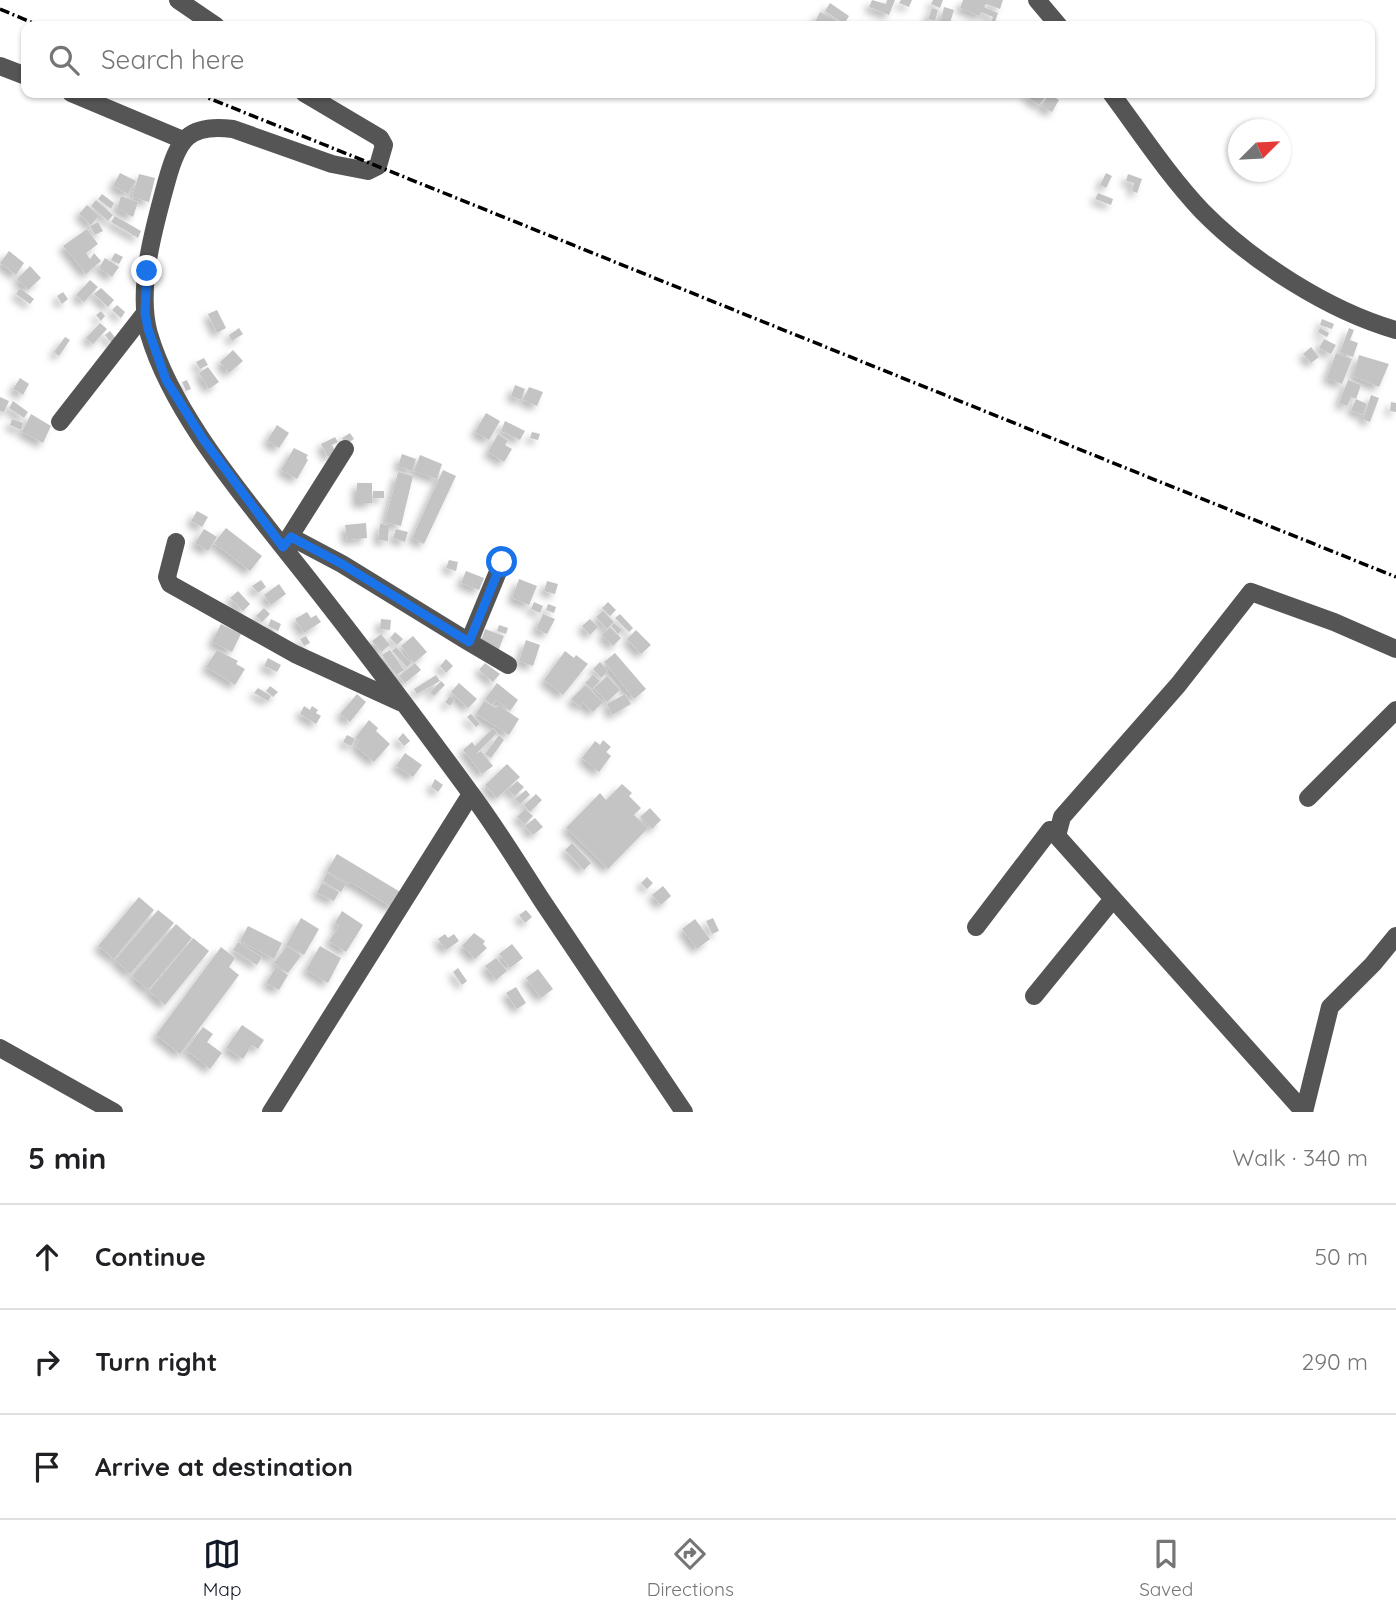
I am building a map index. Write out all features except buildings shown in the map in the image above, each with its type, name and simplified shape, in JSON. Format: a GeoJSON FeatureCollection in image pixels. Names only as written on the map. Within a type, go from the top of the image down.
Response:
{"type":"FeatureCollection","features":[{"type":"Feature","properties":{"kind":"street"},"geometry":{"type":"LineString","coordinates":[[178,0],[209,21]]}},
{"type":"Feature","properties":{"kind":"street"},"geometry":{"type":"LineString","coordinates":[[1037,0],[1055,21]]}},
{"type":"Feature","properties":{"kind":"street"},"geometry":{"type":"LineString","coordinates":[[0,66],[21,74]]}},
{"type":"Feature","properties":{"kind":"street"},"geometry":{"type":"LineString","coordinates":[[83,98],[183,140]]}},
{"type":"Feature","properties":{"kind":"street"},"geometry":{"type":"LineString","coordinates":[[312,98],[380,138],[384,145],[378,166],[368,171],[332,163],[221,128],[199,129],[183,140],[168,176],[147,271],[145,313],[153,348],[180,406],[287,542],[471,794],[684,1112]]}},
{"type":"Feature","properties":{"kind":"street"},"geometry":{"type":"LineString","coordinates":[[1115,98],[1189,196],[1212,221],[1313,296],[1396,330]]}},
{"type":"Feature","properties":{"kind":"street"},"geometry":{"type":"LineString","coordinates":[[60,422],[145,313]]}},
{"type":"Feature","properties":{"kind":"street"},"geometry":{"type":"LineString","coordinates":[[287,542],[345,449]]}},
{"type":"Feature","properties":{"kind":"street"},"geometry":{"type":"LineString","coordinates":[[176,542],[167,577],[170,584],[295,654],[403,704]]}},
{"type":"Feature","properties":{"kind":"street"},"geometry":{"type":"LineString","coordinates":[[287,542],[342,564],[508,665]]}},
{"type":"Feature","properties":{"kind":"street"},"geometry":{"type":"LineString","coordinates":[[469,642],[502,562]]}},
{"type":"Feature","properties":{"kind":"street"},"geometry":{"type":"LineString","coordinates":[[1057,836],[1062,817],[1178,685],[1251,592],[1334,622],[1396,649]]}},
{"type":"Feature","properties":{"kind":"street"},"geometry":{"type":"LineString","coordinates":[[1308,798],[1396,710]]}},
{"type":"Feature","properties":{"kind":"street"},"geometry":{"type":"LineString","coordinates":[[271,1112],[471,794]]}},
{"type":"Feature","properties":{"kind":"street"},"geometry":{"type":"LineString","coordinates":[[976,927],[1050,830],[1304,1112]]}},
{"type":"Feature","properties":{"kind":"street"},"geometry":{"type":"LineString","coordinates":[[1034,996],[1113,899]]}},
{"type":"Feature","properties":{"kind":"street"},"geometry":{"type":"LineString","coordinates":[[1304,1112],[1330,1007],[1373,964],[1396,936]]}},
{"type":"Feature","properties":{"kind":"street"},"geometry":{"type":"LineString","coordinates":[[0,1048],[114,1112]]}},
{"type":"Feature","properties":{"kind":"railway"},"geometry":{"type":"LineString","coordinates":[[0,9],[28,21]]}},
{"type":"Feature","properties":{"kind":"railway"},"geometry":{"type":"LineString","coordinates":[[208,98],[1396,577]]}},
{"type":"Feature","properties":{"kind":"route"},"geometry":{"type":"LineString","coordinates":[[147,271],[145,313],[153,348],[166,380],[203,439],[283,547],[291,537],[342,564],[469,642],[502,562]]}}]}
